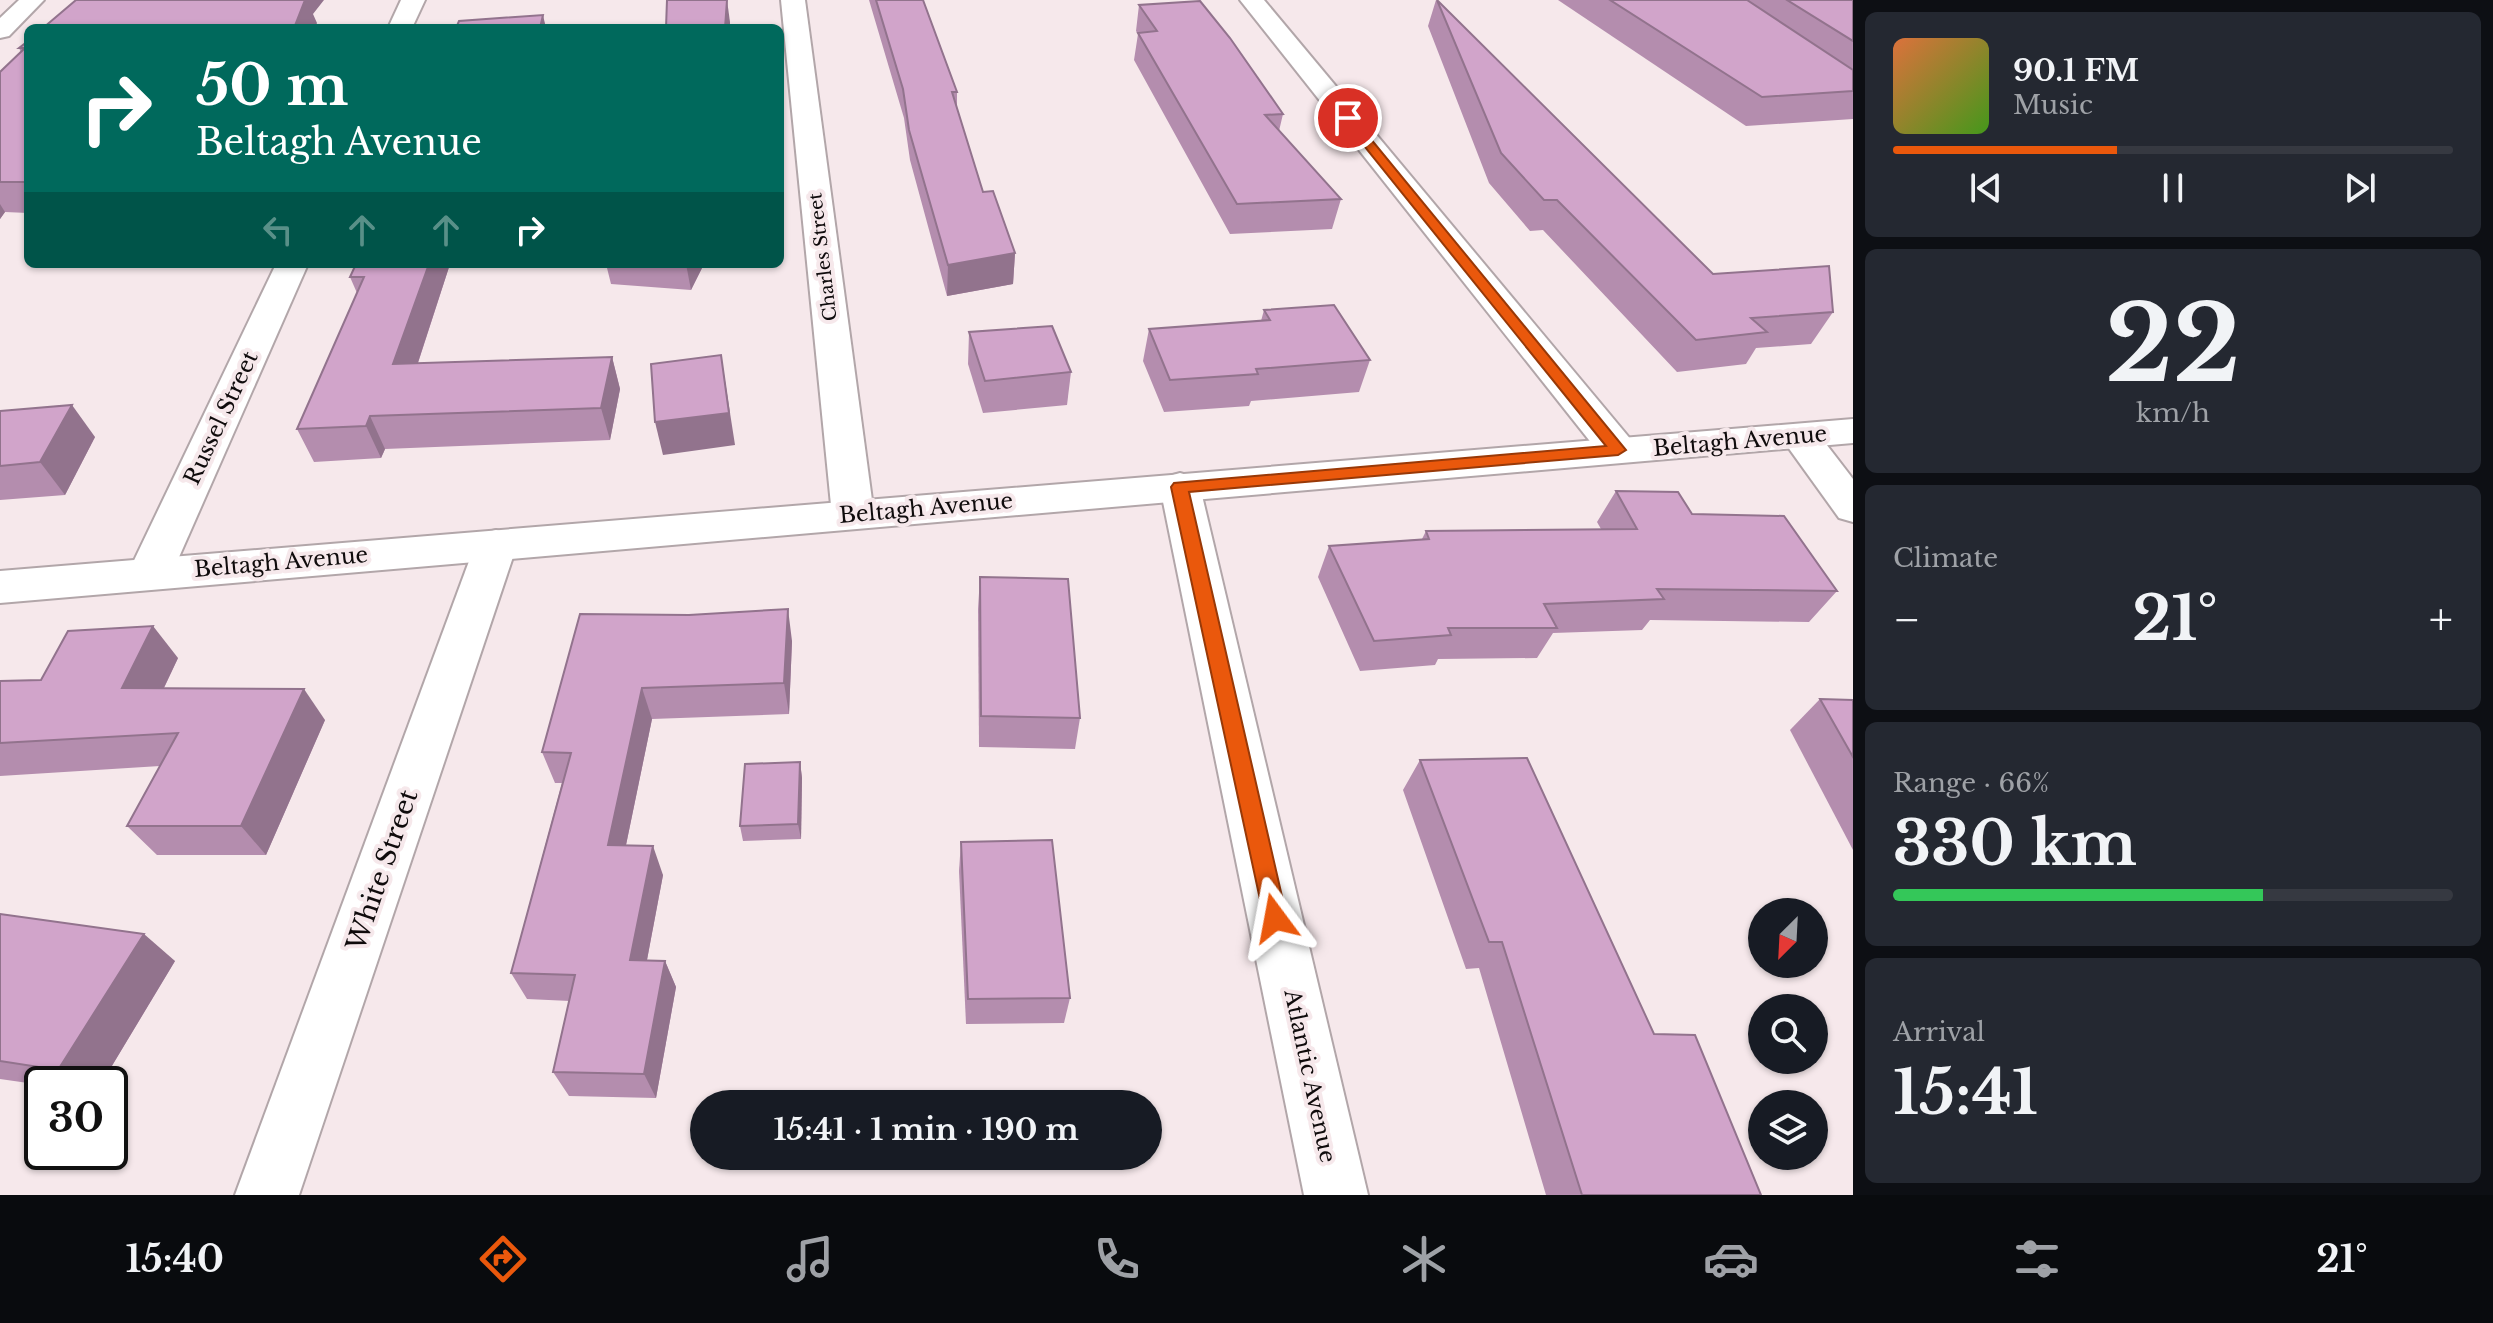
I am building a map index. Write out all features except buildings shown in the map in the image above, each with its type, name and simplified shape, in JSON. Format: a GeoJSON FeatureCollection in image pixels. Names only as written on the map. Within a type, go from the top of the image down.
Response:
{"type":"FeatureCollection","features":[{"type":"Feature","properties":{"kind":"street"},"geometry":{"type":"LineString","coordinates":[[0,31],[32,0]]}},
{"type":"Feature","properties":{"kind":"street"},"geometry":{"type":"LineString","coordinates":[[402,24],[413,0]]}},
{"type":"Feature","properties":{"kind":"street","name":"Charles Street"},"geometry":{"type":"LineString","coordinates":[[793,0],[853,515]]}},
{"type":"Feature","properties":{"kind":"street"},"geometry":{"type":"LineString","coordinates":[[1252,0],[1618,450]]}},
{"type":"Feature","properties":{"kind":"street","name":"Russel Street"},"geometry":{"type":"LineString","coordinates":[[150,573],[290,268]]}},
{"type":"Feature","properties":{"kind":"street","name":"Beltagh Avenue"},"geometry":{"type":"LineString","coordinates":[[0,587],[1853,431]]}},
{"type":"Feature","properties":{"kind":"street"},"geometry":{"type":"LineString","coordinates":[[1799,436],[1853,508]]}},
{"type":"Feature","properties":{"kind":"street","name":"Atlantic Avenue"},"geometry":{"type":"LineString","coordinates":[[1180,487],[1336,1195]]}},
{"type":"Feature","properties":{"kind":"street","name":"White Street"},"geometry":{"type":"LineString","coordinates":[[267,1195],[496,545]]}},
{"type":"Feature","properties":{"kind":"route"},"geometry":{"type":"LineString","coordinates":[[1275,918],[1180,487],[1618,450],[1348,118]]}}]}
